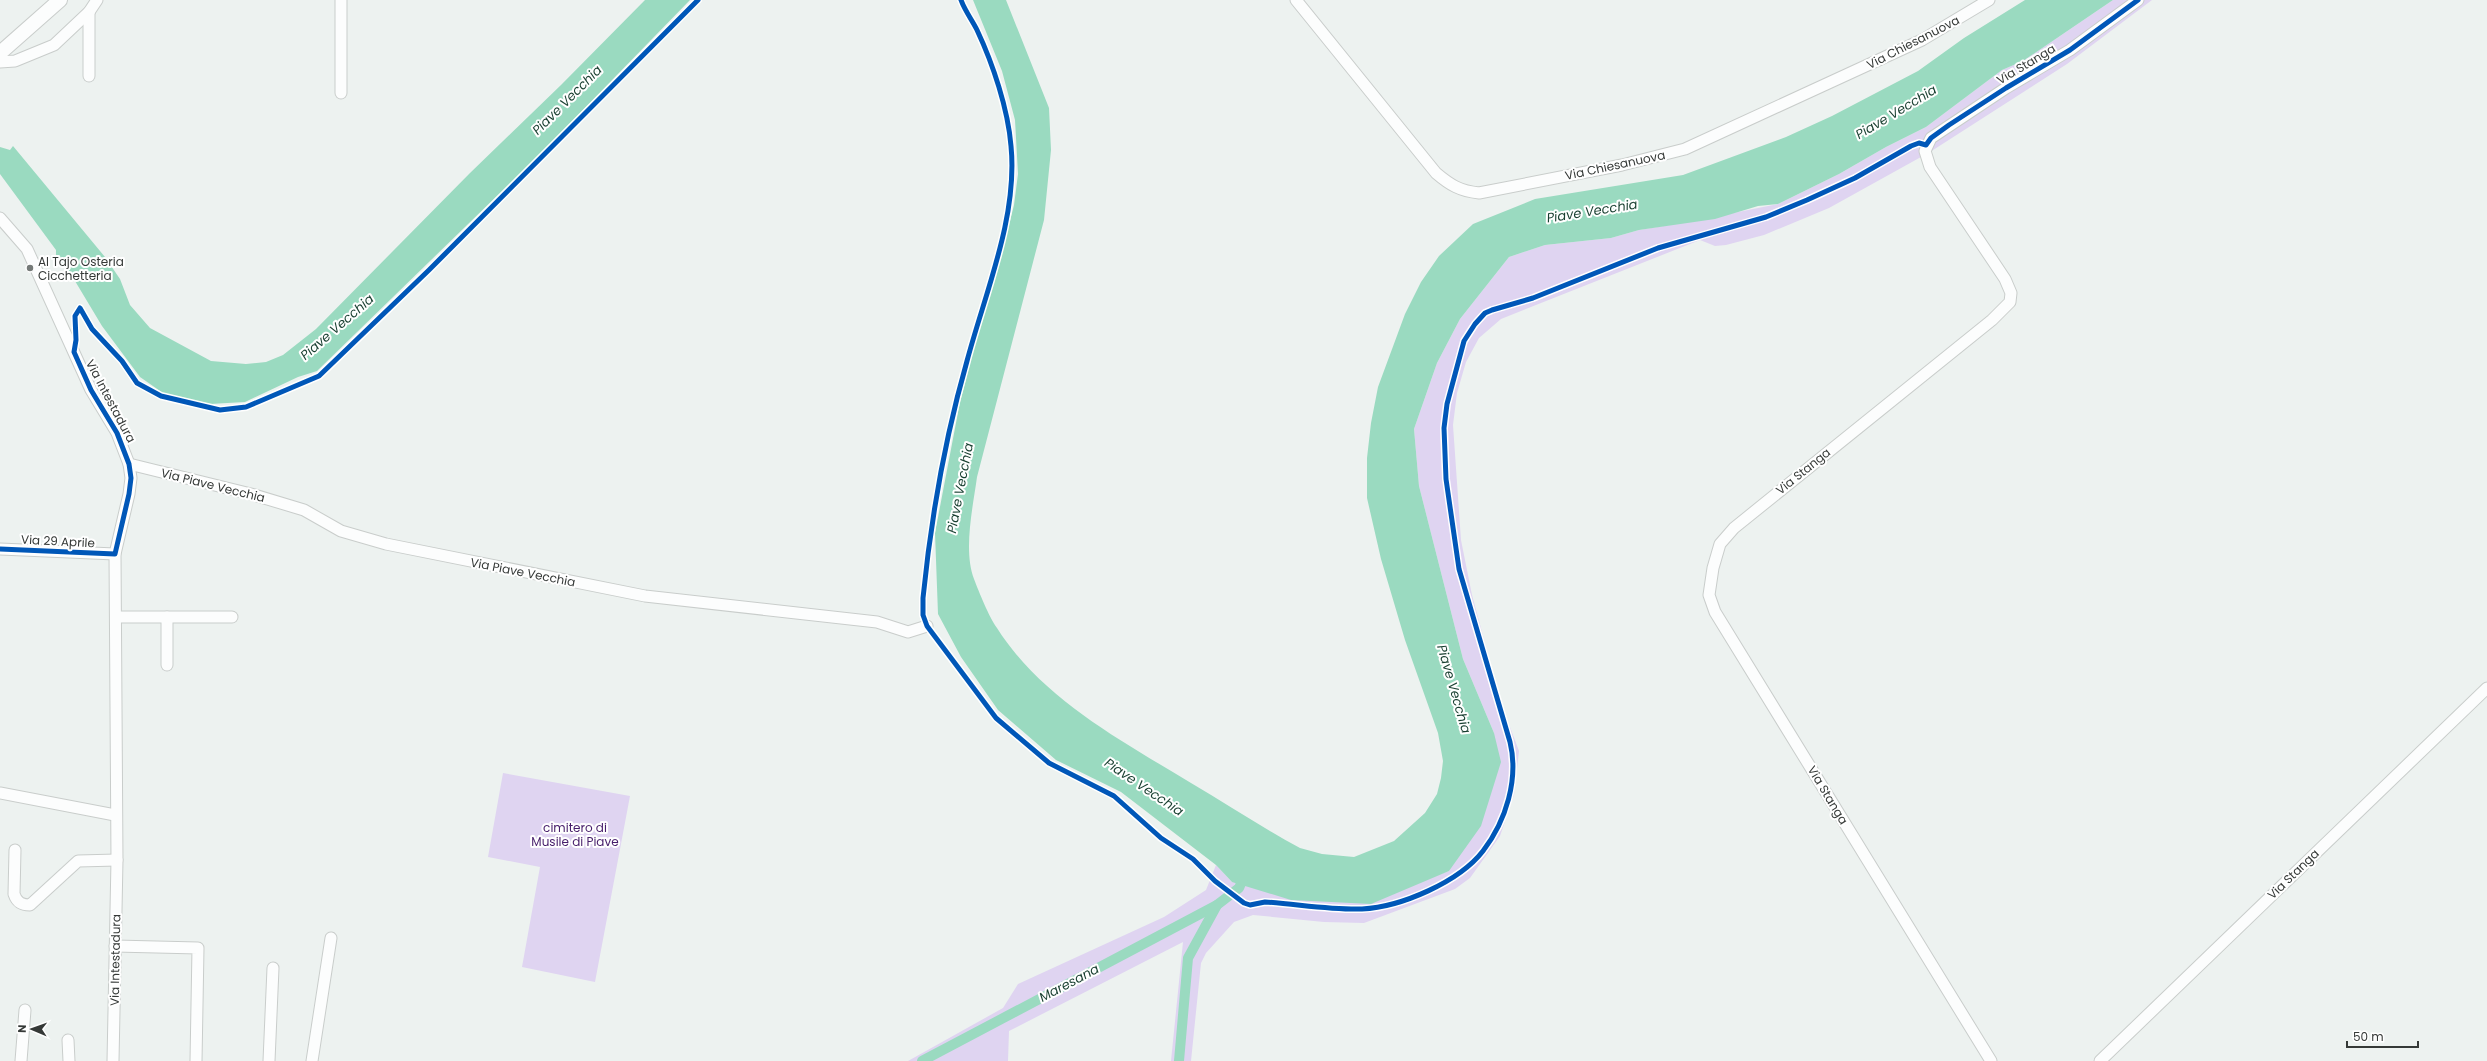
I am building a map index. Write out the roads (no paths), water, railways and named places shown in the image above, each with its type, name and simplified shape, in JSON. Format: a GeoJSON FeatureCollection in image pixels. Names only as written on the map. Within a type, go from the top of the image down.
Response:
{"type":"FeatureCollection","features":[{"type":"Feature","properties":{"kind":"street"},"geometry":{"type":"LineString","coordinates":[[0,53],[60,0]]}},
{"type":"Feature","properties":{"kind":"street"},"geometry":{"type":"LineString","coordinates":[[0,62],[14,60],[54,45],[88,12],[97,0]]}},
{"type":"Feature","properties":{"kind":"street"},"geometry":{"type":"LineString","coordinates":[[341,0],[341,92]]}},
{"type":"Feature","properties":{"kind":"street","name":"Via Chiesanuova"},"geometry":{"type":"LineString","coordinates":[[1296,0],[1436,173],[1452,186],[1466,192],[1479,193],[1622,165],[1686,149],[1922,40],[1989,0]]}},
{"type":"Feature","properties":{"kind":"street","name":"Via Stanga"},"geometry":{"type":"LineString","coordinates":[[1991,1061],[1715,612],[1709,595],[1720,544],[1734,528],[1992,320],[2010,302],[2011,293],[2005,279],[1930,167],[1925,151],[1930,138],[2006,88],[2070,50],[2138,0]]}},
{"type":"Feature","properties":{"kind":"street"},"geometry":{"type":"LineString","coordinates":[[88,12],[89,76]]}},
{"type":"Feature","properties":{"kind":"street","name":"Via Intestadura"},"geometry":{"type":"LineString","coordinates":[[0,218],[27,249],[91,390],[117,433],[129,464],[131,478],[129,494],[120,524],[115,554],[117,617],[115,815],[117,860],[113,1061]]}},
{"type":"Feature","properties":{"kind":"street","name":"Via Piave Vecchia"},"geometry":{"type":"LineString","coordinates":[[129,464],[251,494],[304,510],[341,531],[400,547],[645,596],[877,622],[908,632],[927,626]]}},
{"type":"Feature","properties":{"kind":"street","name":"Via 29 Aprile"},"geometry":{"type":"LineString","coordinates":[[0,549],[115,554]]}},
{"type":"Feature","properties":{"kind":"street"},"geometry":{"type":"LineString","coordinates":[[117,617],[232,617]]}},
{"type":"Feature","properties":{"kind":"street"},"geometry":{"type":"LineString","coordinates":[[167,617],[167,665]]}},
{"type":"Feature","properties":{"kind":"street","name":"Via Stanga"},"geometry":{"type":"LineString","coordinates":[[2100,1061],[2487,688]]}},
{"type":"Feature","properties":{"kind":"street"},"geometry":{"type":"LineString","coordinates":[[0,793],[115,815]]}},
{"type":"Feature","properties":{"kind":"street"},"geometry":{"type":"LineString","coordinates":[[15,850],[14,894],[16,901],[23,905],[30,905],[78,861],[117,860]]}},
{"type":"Feature","properties":{"kind":"street"},"geometry":{"type":"LineString","coordinates":[[312,1061],[332,938]]}},
{"type":"Feature","properties":{"kind":"street"},"geometry":{"type":"LineString","coordinates":[[115,946],[198,948],[196,1061]]}},
{"type":"Feature","properties":{"kind":"street"},"geometry":{"type":"LineString","coordinates":[[269,1061],[273,968]]}},
{"type":"Feature","properties":{"kind":"street"},"geometry":{"type":"LineString","coordinates":[[21,1061],[25,1010]]}},
{"type":"Feature","properties":{"kind":"street"},"geometry":{"type":"LineString","coordinates":[[68,1040],[69,1061]]}},
{"type":"Feature","properties":{"kind":"water","name":"Piave Vecchia"},"geometry":{"type":"Polygon","coordinates":[[[645,0],[690,0],[540,154],[317,371],[298,377],[245,402],[210,404],[163,393],[140,377],[102,326],[75,281],[56,255],[56,250],[0,174],[0,147],[10,150],[13,146],[105,257],[120,279],[130,305],[150,328],[211,361],[246,364],[266,362],[283,355],[316,329],[470,173],[561,85],[645,0]]]}},
{"type":"Feature","properties":{"kind":"water","name":"Piave Vecchia"},"geometry":{"type":"Polygon","coordinates":[[[973,0],[1006,0],[1049,108],[1051,150],[1044,220],[977,477],[973,502],[969,555],[974,579],[984,604],[994,623],[1015,653],[1037,676],[1060,697],[1111,734],[1300,848],[1322,854],[1354,857],[1394,841],[1425,813],[1437,794],[1441,778],[1443,761],[1438,733],[1405,640],[1381,559],[1367,498],[1367,458],[1371,423],[1378,387],[1405,314],[1421,282],[1439,256],[1473,224],[1535,199],[1683,175],[1786,137],[1832,116],[1918,71],[1964,38],[2025,0],[2113,0],[2023,61],[2002,70],[1926,127],[1886,147],[1839,174],[1778,204],[1758,206],[1715,219],[1639,230],[1611,238],[1545,245],[1509,257],[1460,319],[1437,363],[1414,429],[1419,486],[1463,659],[1494,733],[1501,762],[1481,826],[1449,871],[1371,904],[1291,900],[1232,882],[1216,865],[1121,792],[1056,760],[998,710],[961,657],[938,614],[935,533],[960,402],[975,344],[1000,261],[1014,205],[1018,174],[1015,120],[1002,71],[973,0]]]}},
{"type":"Feature","properties":{"kind":"waterway"},"geometry":{"type":"LineString","coordinates":[[1179,1061],[1188,958],[1217,905],[1239,888],[1246,872]]}},
{"type":"Feature","properties":{"kind":"waterway","name":"Maresana"},"geometry":{"type":"LineString","coordinates":[[922,1061],[1217,905]]}},
{"type":"Feature","properties":{"kind":"place","name":"Al Tajo Osteria Cicchetteria"},"geometry":{"type":"Point","coordinates":[30,268]}},
{"type":"Feature","properties":{"kind":"park label","name":"cimitero di Musile di Piave"},"geometry":{"type":"Point","coordinates":[575,834]}}]}
